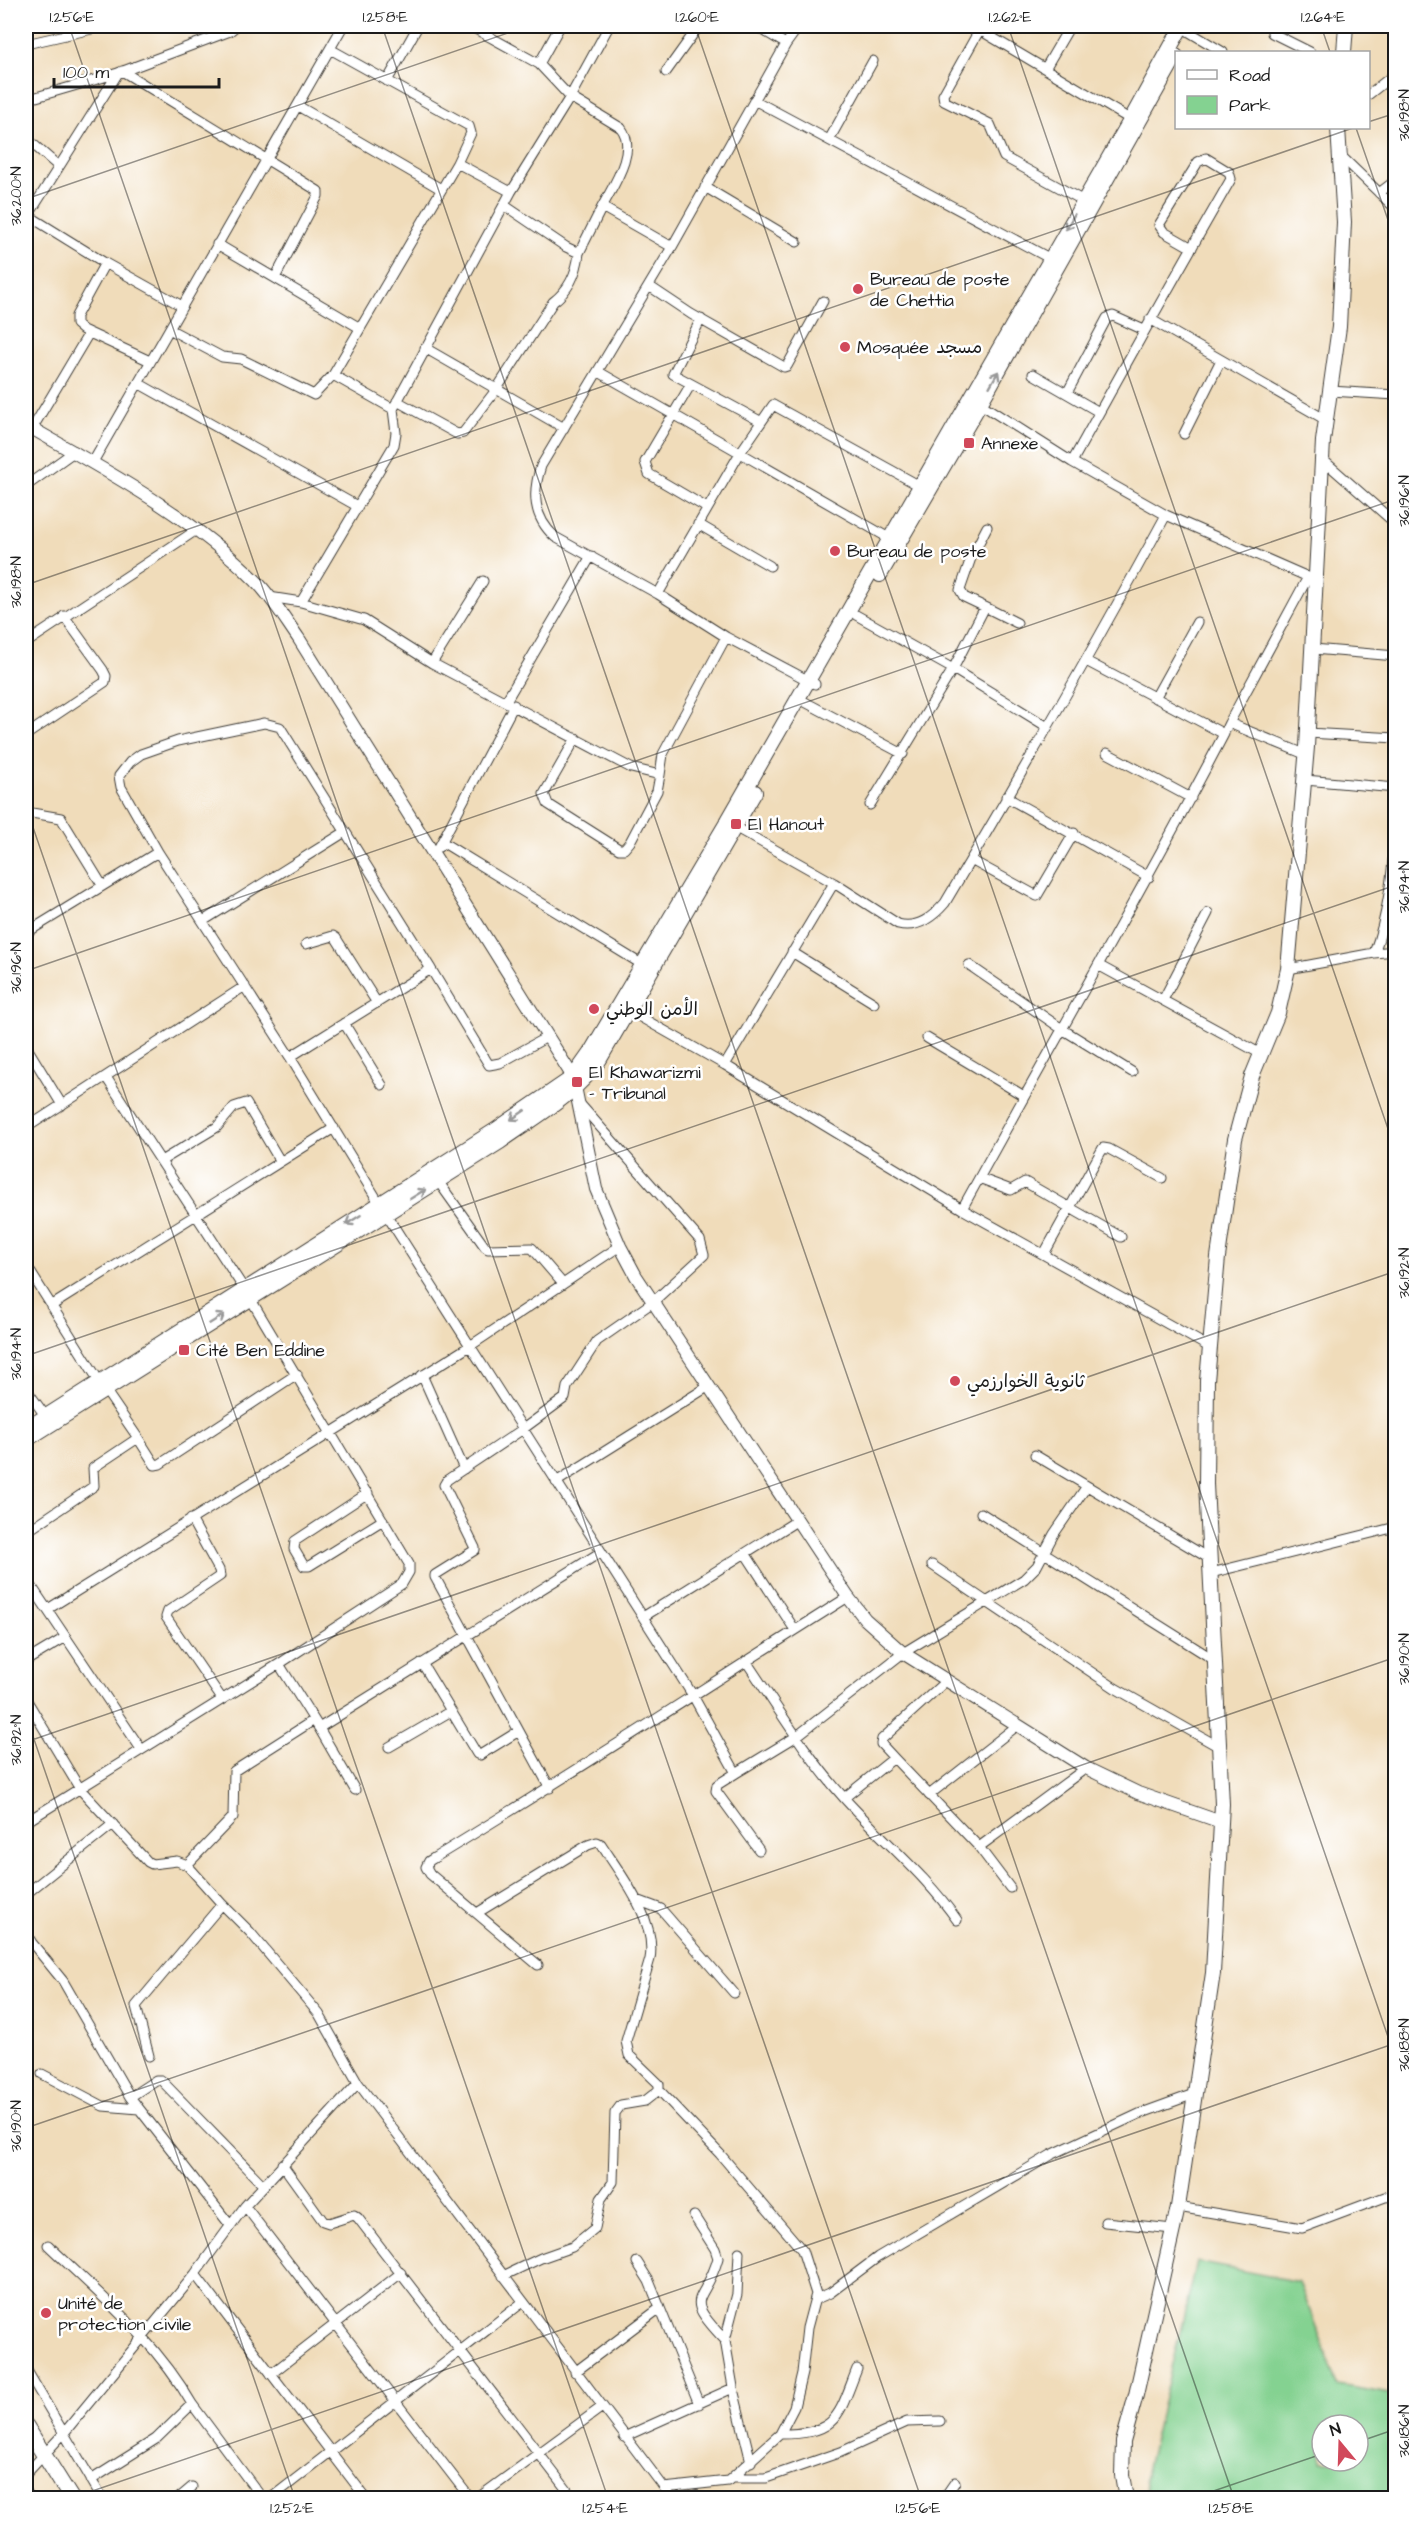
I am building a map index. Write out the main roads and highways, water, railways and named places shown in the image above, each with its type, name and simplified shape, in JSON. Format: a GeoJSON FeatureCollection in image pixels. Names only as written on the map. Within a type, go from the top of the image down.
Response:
{"type":"FeatureCollection","features":[{"type":"Feature","properties":{"kind":"highway"},"geometry":{"type":"LineString","coordinates":[[26,2427],[71,2499]]}},
{"type":"Feature","properties":{"kind":"main road"},"geometry":{"type":"LineString","coordinates":[[1344,51],[1346,26]]}},
{"type":"Feature","properties":{"kind":"main road"},"geometry":{"type":"LineString","coordinates":[[1178,51],[1186,27]]}},
{"type":"Feature","properties":{"kind":"main road"},"geometry":{"type":"LineString","coordinates":[[26,1429],[48,1420],[383,1209],[494,1131],[590,1074],[811,682],[975,400],[1186,27]]}},
{"type":"Feature","properties":{"kind":"main road"},"geometry":{"type":"LineString","coordinates":[[383,1209],[438,1181],[500,1142],[574,1083],[643,965],[805,702],[811,682],[856,615],[920,486],[975,400],[1082,200],[1175,57]]}},
{"type":"Feature","properties":{"kind":"main road"},"geometry":{"type":"LineString","coordinates":[[1126,2499],[1122,2475],[1123,2442],[1136,2395],[1178,2207],[1213,1973],[1221,1822],[1221,1748],[1206,1484],[1205,1411],[1218,1257],[1235,1139],[1252,1076],[1278,1012],[1288,969],[1308,733],[1313,649],[1312,579],[1326,420],[1339,327],[1344,222],[1338,129]]}},
{"type":"Feature","properties":{"kind":"main road"},"geometry":{"type":"LineString","coordinates":[[26,1440],[48,1420]]}},
{"type":"Feature","properties":{"kind":"place","name":"Bureau de poste de Chettia"},"geometry":{"type":"Point","coordinates":[858,289]}},
{"type":"Feature","properties":{"kind":"place","name":"Mosquée مسجد"},"geometry":{"type":"Point","coordinates":[845,347]}},
{"type":"Feature","properties":{"kind":"place","name":"Annexe"},"geometry":{"type":"Point","coordinates":[969,443]}},
{"type":"Feature","properties":{"kind":"place","name":"Bureau de poste"},"geometry":{"type":"Point","coordinates":[835,551]}},
{"type":"Feature","properties":{"kind":"place","name":"El Hanout"},"geometry":{"type":"Point","coordinates":[736,824]}},
{"type":"Feature","properties":{"kind":"place","name":"الأمن الوطني"},"geometry":{"type":"Point","coordinates":[594,1009]}},
{"type":"Feature","properties":{"kind":"place","name":"El Khawarizmi - Tribunal"},"geometry":{"type":"Point","coordinates":[577,1082]}},
{"type":"Feature","properties":{"kind":"place","name":"Cité Ben Eddine"},"geometry":{"type":"Point","coordinates":[184,1350]}},
{"type":"Feature","properties":{"kind":"place","name":"ثانوية الخوارزمي"},"geometry":{"type":"Point","coordinates":[955,1381]}},
{"type":"Feature","properties":{"kind":"place","name":"Unité de protection civile"},"geometry":{"type":"Point","coordinates":[46,2313]}}]}
